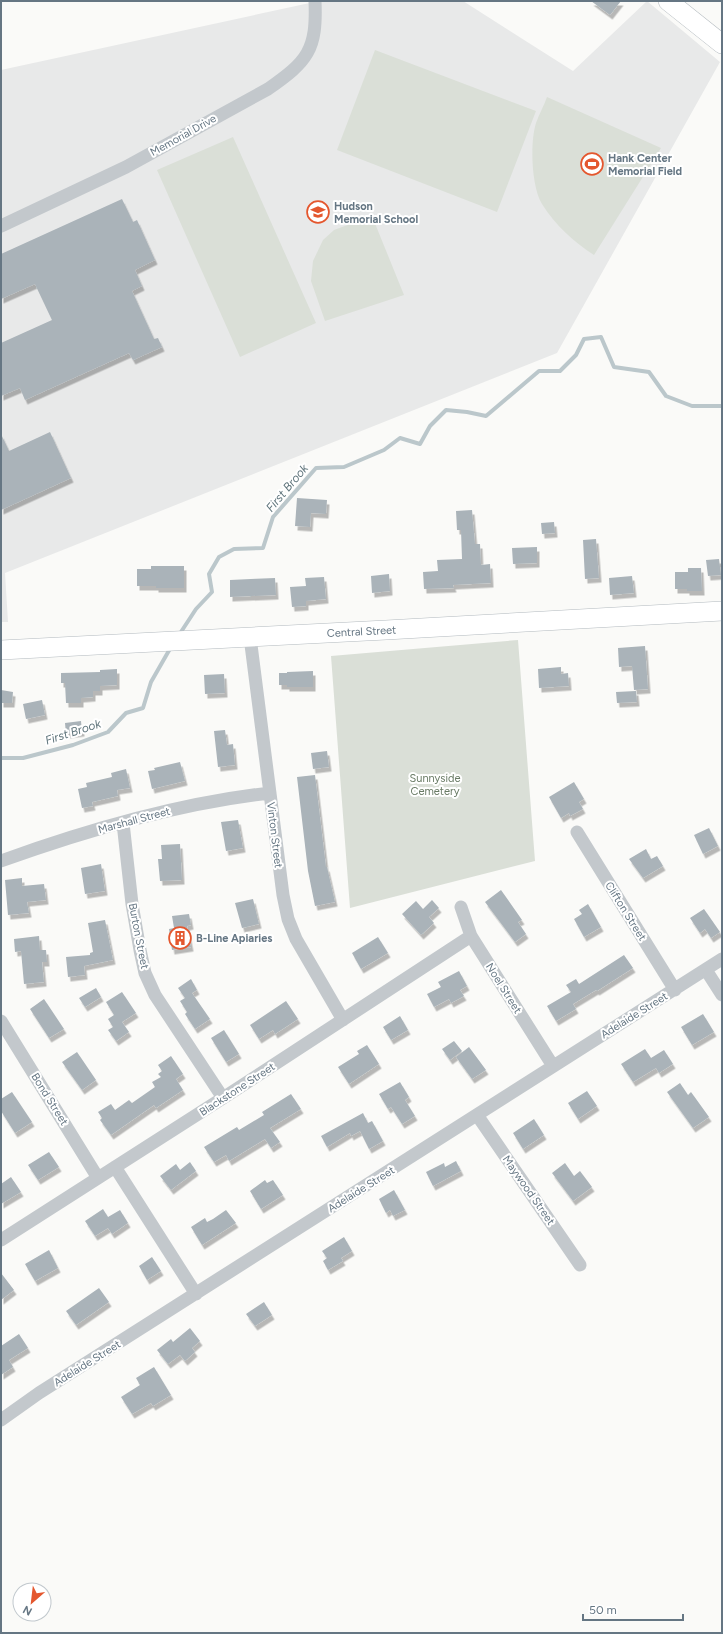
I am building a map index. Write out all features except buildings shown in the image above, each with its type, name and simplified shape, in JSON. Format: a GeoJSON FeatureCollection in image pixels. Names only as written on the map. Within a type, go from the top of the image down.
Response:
{"type":"FeatureCollection","features":[{"type":"Feature","properties":{"kind":"street","name":"Memorial Drive"},"geometry":{"type":"LineString","coordinates":[[1,226],[126,166],[268,89],[278,82],[303,61],[309,49],[316,25],[315,1]]}},
{"type":"Feature","properties":{"kind":"street"},"geometry":{"type":"LineString","coordinates":[[668,1],[722,44]]}},
{"type":"Feature","properties":{"kind":"street","name":"Central Street"},"geometry":{"type":"LineString","coordinates":[[1,650],[722,611]]}},
{"type":"Feature","properties":{"kind":"street","name":"Vinton Street"},"geometry":{"type":"LineString","coordinates":[[250,637],[283,895],[288,919],[296,939],[343,1020]]}},
{"type":"Feature","properties":{"kind":"street","name":"Marshall Street"},"geometry":{"type":"LineString","coordinates":[[1,861],[78,834],[184,807],[236,796],[270,793]]}},
{"type":"Feature","properties":{"kind":"street","name":"Burton Street"},"geometry":{"type":"LineString","coordinates":[[123,823],[132,904],[140,950],[146,973],[155,995],[224,1098]]}},
{"type":"Feature","properties":{"kind":"street","name":"Clifton Street"},"geometry":{"type":"LineString","coordinates":[[577,832],[675,990]]}},
{"type":"Feature","properties":{"kind":"street","name":"Noel Street"},"geometry":{"type":"LineString","coordinates":[[461,907],[471,936],[553,1066]]}},
{"type":"Feature","properties":{"kind":"street","name":"Blackstone Street"},"geometry":{"type":"LineString","coordinates":[[1,1240],[224,1098],[471,936]]}},
{"type":"Feature","properties":{"kind":"street","name":"Adelaide Street"},"geometry":{"type":"LineString","coordinates":[[1,1420],[23,1404],[722,959]]}},
{"type":"Feature","properties":{"kind":"street"},"geometry":{"type":"LineString","coordinates":[[706,970],[722,995]]}},
{"type":"Feature","properties":{"kind":"street","name":"Bond Street"},"geometry":{"type":"LineString","coordinates":[[1,1021],[98,1178]]}},
{"type":"Feature","properties":{"kind":"street","name":"Maywood Street"},"geometry":{"type":"LineString","coordinates":[[477,1115],[580,1265]]}},
{"type":"Feature","properties":{"kind":"street"},"geometry":{"type":"LineString","coordinates":[[115,1167],[196,1294]]}},
{"type":"Feature","properties":{"kind":"shaded area","name":"Hudson Memorial School"},"geometry":{"type":"Polygon","coordinates":[[[319,1],[463,1],[573,71],[647,1],[720,62],[557,353],[5,573],[8,622],[1,622],[1,70],[319,1]]]}},
{"type":"Feature","properties":{"kind":"green space"},"geometry":{"type":"Polygon","coordinates":[[[375,50],[536,111],[497,212],[337,150],[375,50]]]}},
{"type":"Feature","properties":{"kind":"green space","name":"Hank Center Memorial Field"},"geometry":{"type":"Polygon","coordinates":[[[547,97],[661,148],[594,255],[572,239],[559,226],[547,212],[538,196],[533,164],[533,141],[536,123],[547,97]]]}},
{"type":"Feature","properties":{"kind":"green space"},"geometry":{"type":"Polygon","coordinates":[[[233,137],[316,323],[240,357],[157,170],[233,137]]]}},
{"type":"Feature","properties":{"kind":"green space"},"geometry":{"type":"Polygon","coordinates":[[[372,216],[404,295],[325,321],[311,281],[313,261],[323,240],[334,230],[372,216]]]}},
{"type":"Feature","properties":{"kind":"green space","name":"Sunnyside Cemetery"},"geometry":{"type":"Polygon","coordinates":[[[518,640],[535,861],[350,908],[331,656],[518,640]]]}},
{"type":"Feature","properties":{"kind":"waterway","name":"First Brook"},"geometry":{"type":"LineString","coordinates":[[179,635],[196,609],[212,592],[209,574],[219,557],[234,549],[263,548],[273,517],[316,468],[344,467],[384,450],[400,438],[420,444],[430,426],[446,410],[486,416],[539,371],[560,371],[576,355],[584,339],[601,337],[614,367],[649,372],[666,396],[692,406],[722,406]]}},
{"type":"Feature","properties":{"kind":"waterway","name":"First Brook"},"geometry":{"type":"LineString","coordinates":[[1,758],[23,758],[73,745],[108,732],[126,713],[143,708],[151,682],[171,647]]}},
{"type":"Feature","properties":{"kind":"place","name":"Hank Center Memorial Field"},"geometry":{"type":"Point","coordinates":[592,164]}},
{"type":"Feature","properties":{"kind":"place","name":"Hudson Memorial School"},"geometry":{"type":"Point","coordinates":[318,212]}},
{"type":"Feature","properties":{"kind":"place","name":"B-Line Apiaries"},"geometry":{"type":"Point","coordinates":[180,938]}}]}
